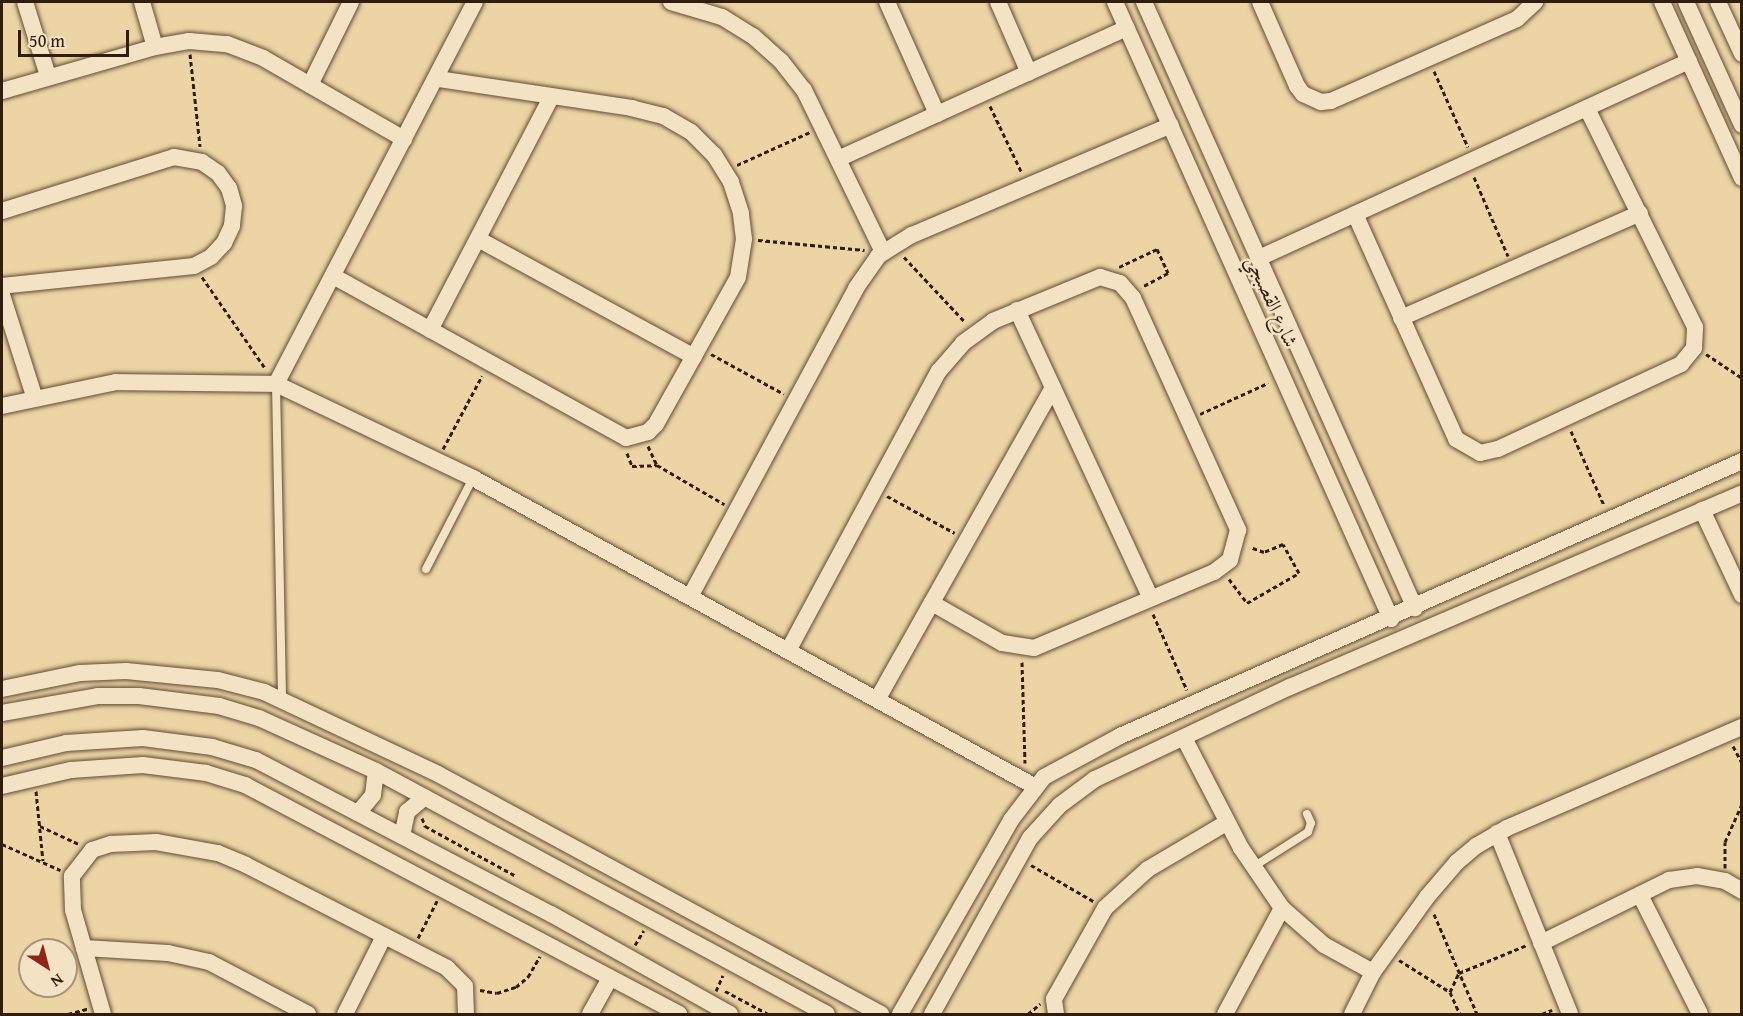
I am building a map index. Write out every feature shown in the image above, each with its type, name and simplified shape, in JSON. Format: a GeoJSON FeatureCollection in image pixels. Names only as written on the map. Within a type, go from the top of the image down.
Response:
{"type":"FeatureCollection","features":[{"type":"Feature","properties":{"kind":"street"},"geometry":{"type":"LineString","coordinates":[[25,2],[48,76]]}},
{"type":"Feature","properties":{"kind":"street"},"geometry":{"type":"LineString","coordinates":[[142,2],[155,47]]}},
{"type":"Feature","properties":{"kind":"street"},"geometry":{"type":"LineString","coordinates":[[310,85],[351,2]]}},
{"type":"Feature","properties":{"kind":"street"},"geometry":{"type":"LineString","coordinates":[[276,384],[437,79],[475,2]]}},
{"type":"Feature","properties":{"kind":"street"},"geometry":{"type":"LineString","coordinates":[[671,2],[706,6],[753,36],[781,61],[804,90],[838,159],[888,248]]}},
{"type":"Feature","properties":{"kind":"street"},"geometry":{"type":"LineString","coordinates":[[887,2],[937,114]]}},
{"type":"Feature","properties":{"kind":"street"},"geometry":{"type":"LineString","coordinates":[[998,2],[1029,73]]}},
{"type":"Feature","properties":{"kind":"street","name":"شارع القصبجي"},"geometry":{"type":"LineString","coordinates":[[1115,2],[1391,619]]}},
{"type":"Feature","properties":{"kind":"street","name":"شارع القصبجي"},"geometry":{"type":"LineString","coordinates":[[1144,2],[1415,608]]}},
{"type":"Feature","properties":{"kind":"street"},"geometry":{"type":"LineString","coordinates":[[1260,2],[1297,86],[1311,100],[1331,101],[1517,19],[1534,2]]}},
{"type":"Feature","properties":{"kind":"street"},"geometry":{"type":"LineString","coordinates":[[1662,2],[1742,178]]}},
{"type":"Feature","properties":{"kind":"street"},"geometry":{"type":"LineString","coordinates":[[1686,2],[1742,125]]}},
{"type":"Feature","properties":{"kind":"street"},"geometry":{"type":"LineString","coordinates":[[1718,2],[1742,54]]}},
{"type":"Feature","properties":{"kind":"street"},"geometry":{"type":"LineString","coordinates":[[838,159],[1127,28]]}},
{"type":"Feature","properties":{"kind":"street"},"geometry":{"type":"LineString","coordinates":[[2,91],[155,47],[189,41],[227,44],[263,58],[404,139]]}},
{"type":"Feature","properties":{"kind":"street"},"geometry":{"type":"LineString","coordinates":[[1259,258],[1689,61]]}},
{"type":"Feature","properties":{"kind":"street"},"geometry":{"type":"LineString","coordinates":[[333,276],[624,437],[648,432],[656,424],[738,277],[744,239],[741,213],[724,171],[691,132],[663,116],[632,108],[551,98],[437,79]]}},
{"type":"Feature","properties":{"kind":"street"},"geometry":{"type":"LineString","coordinates":[[430,330],[551,98]]}},
{"type":"Feature","properties":{"kind":"street"},"geometry":{"type":"LineString","coordinates":[[1355,214],[1462,446],[1489,452],[1565,418],[1681,364],[1694,348],[1695,327],[1587,108]]}},
{"type":"Feature","properties":{"kind":"street"},"geometry":{"type":"LineString","coordinates":[[691,595],[866,271],[888,248],[1171,125]]}},
{"type":"Feature","properties":{"kind":"street"},"geometry":{"type":"LineString","coordinates":[[2,211],[174,156],[202,162],[218,173],[229,188],[233,216],[225,243],[211,257],[194,266],[2,286]]}},
{"type":"Feature","properties":{"kind":"street"},"geometry":{"type":"LineString","coordinates":[[1209,210],[1233,200]]}},
{"type":"Feature","properties":{"kind":"street"},"geometry":{"type":"LineString","coordinates":[[1401,318],[1640,213]]}},
{"type":"Feature","properties":{"kind":"street"},"geometry":{"type":"LineString","coordinates":[[478,239],[697,352]]}},
{"type":"Feature","properties":{"kind":"street"},"geometry":{"type":"LineString","coordinates":[[789,649],[939,371],[976,333],[1017,310],[1100,277],[1120,283],[1130,294],[1188,420],[1238,530],[1238,541],[1222,567],[1148,598],[1050,644],[1022,648],[1002,643],[932,603]]}},
{"type":"Feature","properties":{"kind":"street"},"geometry":{"type":"LineString","coordinates":[[2,296],[34,396]]}},
{"type":"Feature","properties":{"kind":"street"},"geometry":{"type":"LineString","coordinates":[[1017,310],[1148,598]]}},
{"type":"Feature","properties":{"kind":"street"},"geometry":{"type":"LineString","coordinates":[[2,406],[34,396],[116,382],[276,384],[473,478],[691,595],[1030,783]]}},
{"type":"Feature","properties":{"kind":"street"},"geometry":{"type":"LineString","coordinates":[[878,698],[1053,388]]}},
{"type":"Feature","properties":{"kind":"street"},"geometry":{"type":"LineString","coordinates":[[900,1014],[1030,783],[1120,736],[1391,619],[1742,461]]}},
{"type":"Feature","properties":{"kind":"street"},"geometry":{"type":"LineString","coordinates":[[932,1014],[1019,858],[1044,820],[1077,791],[1114,768],[1184,738],[1290,687],[1742,493]]}},
{"type":"Feature","properties":{"kind":"street"},"geometry":{"type":"LineString","coordinates":[[1702,510],[1741,593]]}},
{"type":"Feature","properties":{"kind":"street"},"geometry":{"type":"LineString","coordinates":[[1372,574],[1395,562]]}},
{"type":"Feature","properties":{"kind":"street"},"geometry":{"type":"LineString","coordinates":[[1270,670],[1290,687]]}},
{"type":"Feature","properties":{"kind":"street"},"geometry":{"type":"LineString","coordinates":[[2,689],[80,673],[126,671],[207,678],[264,692],[438,774],[881,1014]]}},
{"type":"Feature","properties":{"kind":"street"},"geometry":{"type":"LineString","coordinates":[[259,718],[264,692]]}},
{"type":"Feature","properties":{"kind":"street"},"geometry":{"type":"LineString","coordinates":[[2,713],[98,696],[139,696],[219,706],[259,718],[425,796],[634,917],[827,1014]]}},
{"type":"Feature","properties":{"kind":"street"},"geometry":{"type":"LineString","coordinates":[[1352,1014],[1373,972],[1427,897],[1456,862],[1497,833],[1742,727]]}},
{"type":"Feature","properties":{"kind":"street"},"geometry":{"type":"LineString","coordinates":[[1184,738],[1226,823],[1282,908],[1324,945],[1373,972]]}},
{"type":"Feature","properties":{"kind":"street"},"geometry":{"type":"LineString","coordinates":[[28,779],[9,756],[109,739],[178,740],[256,760],[551,914],[633,950],[719,1010]]}},
{"type":"Feature","properties":{"kind":"street"},"geometry":{"type":"LineString","coordinates":[[2,786],[28,779],[143,765],[206,773],[245,785],[679,1014]]}},
{"type":"Feature","properties":{"kind":"street"},"geometry":{"type":"LineString","coordinates":[[358,813],[373,795],[376,771]]}},
{"type":"Feature","properties":{"kind":"street"},"geometry":{"type":"LineString","coordinates":[[402,836],[407,812],[425,796]]}},
{"type":"Feature","properties":{"kind":"street"},"geometry":{"type":"LineString","coordinates":[[1056,1014],[1054,999],[1105,908],[1148,868],[1226,823]]}},
{"type":"Feature","properties":{"kind":"street"},"geometry":{"type":"LineString","coordinates":[[1497,833],[1570,1014]]}},
{"type":"Feature","properties":{"kind":"street"},"geometry":{"type":"LineString","coordinates":[[103,1014],[73,910],[72,876],[92,850],[111,844],[156,842],[218,853],[447,968],[465,986],[466,1014]]}},
{"type":"Feature","properties":{"kind":"street"},"geometry":{"type":"LineString","coordinates":[[1540,941],[1670,880],[1697,876],[1725,881],[1742,891]]}},
{"type":"Feature","properties":{"kind":"street"},"geometry":{"type":"LineString","coordinates":[[634,917],[643,887]]}},
{"type":"Feature","properties":{"kind":"street"},"geometry":{"type":"LineString","coordinates":[[1640,895],[1700,1014]]}},
{"type":"Feature","properties":{"kind":"street"},"geometry":{"type":"LineString","coordinates":[[1225,1014],[1282,908]]}},
{"type":"Feature","properties":{"kind":"street"},"geometry":{"type":"LineString","coordinates":[[542,942],[551,914]]}},
{"type":"Feature","properties":{"kind":"street"},"geometry":{"type":"LineString","coordinates":[[345,1014],[384,936]]}},
{"type":"Feature","properties":{"kind":"street"},"geometry":{"type":"LineString","coordinates":[[84,948],[168,953],[209,962],[308,1014]]}},
{"type":"Feature","properties":{"kind":"street"},"geometry":{"type":"LineString","coordinates":[[590,1014],[610,978]]}},
{"type":"Feature","properties":{"kind":"street"},"geometry":{"type":"LineString","coordinates":[[918,983],[942,996]]}},
{"type":"Feature","properties":{"kind":"lane"},"geometry":{"type":"LineString","coordinates":[[276,384],[282,699]]}},
{"type":"Feature","properties":{"kind":"lane"},"geometry":{"type":"LineString","coordinates":[[426,569],[473,478]]}},
{"type":"Feature","properties":{"kind":"lane"},"geometry":{"type":"LineString","coordinates":[[1253,867],[1308,832],[1311,823],[1307,814]]}},
{"type":"Feature","properties":{"kind":"path"},"geometry":{"type":"LineString","coordinates":[[189,41],[202,162]]}},
{"type":"Feature","properties":{"kind":"path"},"geometry":{"type":"LineString","coordinates":[[1428,58],[1514,269]]}},
{"type":"Feature","properties":{"kind":"path"},"geometry":{"type":"LineString","coordinates":[[984,93],[1028,186]]}},
{"type":"Feature","properties":{"kind":"path"},"geometry":{"type":"LineString","coordinates":[[724,171],[822,126]]}},
{"type":"Feature","properties":{"kind":"path"},"geometry":{"type":"LineString","coordinates":[[744,239],[888,248],[976,333]]}},
{"type":"Feature","properties":{"kind":"path"},"geometry":{"type":"LineString","coordinates":[[1100,277],[1157,249],[1168,273],[1130,294]]}},
{"type":"Feature","properties":{"kind":"path"},"geometry":{"type":"LineString","coordinates":[[194,266],[276,384]]}},
{"type":"Feature","properties":{"kind":"path"},"geometry":{"type":"LineString","coordinates":[[1694,348],[1723,362],[1742,378]]}},
{"type":"Feature","properties":{"kind":"path"},"geometry":{"type":"LineString","coordinates":[[697,352],[795,401]]}},
{"type":"Feature","properties":{"kind":"path"},"geometry":{"type":"LineString","coordinates":[[436,461],[489,363]]}},
{"type":"Feature","properties":{"kind":"path"},"geometry":{"type":"LineString","coordinates":[[1188,420],[1283,376]]}},
{"type":"Feature","properties":{"kind":"path"},"geometry":{"type":"LineString","coordinates":[[1565,418],[1611,520]]}},
{"type":"Feature","properties":{"kind":"path"},"geometry":{"type":"LineString","coordinates":[[648,432],[651,455],[657,465],[736,511]]}},
{"type":"Feature","properties":{"kind":"path"},"geometry":{"type":"LineString","coordinates":[[624,437],[630,466],[657,465]]}},
{"type":"Feature","properties":{"kind":"path"},"geometry":{"type":"LineString","coordinates":[[875,490],[968,540]]}},
{"type":"Feature","properties":{"kind":"path"},"geometry":{"type":"LineString","coordinates":[[1222,567],[1247,603],[1299,573],[1283,544],[1261,552],[1238,541]]}},
{"type":"Feature","properties":{"kind":"path"},"geometry":{"type":"LineString","coordinates":[[1148,598],[1194,705]]}},
{"type":"Feature","properties":{"kind":"path"},"geometry":{"type":"LineString","coordinates":[[1022,648],[1030,783]]}},
{"type":"Feature","properties":{"kind":"path"},"geometry":{"type":"LineString","coordinates":[[28,779],[39,826],[43,861]]}},
{"type":"Feature","properties":{"kind":"path"},"geometry":{"type":"LineString","coordinates":[[1725,881],[1725,842],[1742,804]]}},
{"type":"Feature","properties":{"kind":"path"},"geometry":{"type":"LineString","coordinates":[[428,814],[423,817],[424,826],[516,876]]}},
{"type":"Feature","properties":{"kind":"path"},"geometry":{"type":"LineString","coordinates":[[39,826],[92,850]]}},
{"type":"Feature","properties":{"kind":"path"},"geometry":{"type":"LineString","coordinates":[[2,844],[72,876]]}},
{"type":"Feature","properties":{"kind":"path"},"geometry":{"type":"LineString","coordinates":[[1019,858],[1105,908]]}},
{"type":"Feature","properties":{"kind":"path"},"geometry":{"type":"LineString","coordinates":[[412,950],[443,889]]}},
{"type":"Feature","properties":{"kind":"path"},"geometry":{"type":"LineString","coordinates":[[1427,897],[1477,1014]]}},
{"type":"Feature","properties":{"kind":"path"},"geometry":{"type":"LineString","coordinates":[[634,917],[655,934]]}},
{"type":"Feature","properties":{"kind":"path"},"geometry":{"type":"LineString","coordinates":[[633,950],[645,928]]}},
{"type":"Feature","properties":{"kind":"path"},"geometry":{"type":"LineString","coordinates":[[627,938],[633,950]]}},
{"type":"Feature","properties":{"kind":"path"},"geometry":{"type":"LineString","coordinates":[[1450,992],[1459,973],[1540,941]]}},
{"type":"Feature","properties":{"kind":"path"},"geometry":{"type":"LineString","coordinates":[[465,986],[496,993],[516,987],[528,977],[542,942]]}},
{"type":"Feature","properties":{"kind":"path"},"geometry":{"type":"LineString","coordinates":[[633,950],[647,949]]}},
{"type":"Feature","properties":{"kind":"path"},"geometry":{"type":"LineString","coordinates":[[1387,953],[1450,992],[1460,1014]]}},
{"type":"Feature","properties":{"kind":"path"},"geometry":{"type":"LineString","coordinates":[[719,1010],[717,988],[724,972],[734,977]]}},
{"type":"Feature","properties":{"kind":"path"},"geometry":{"type":"LineString","coordinates":[[707,982],[768,1014]]}}]}
